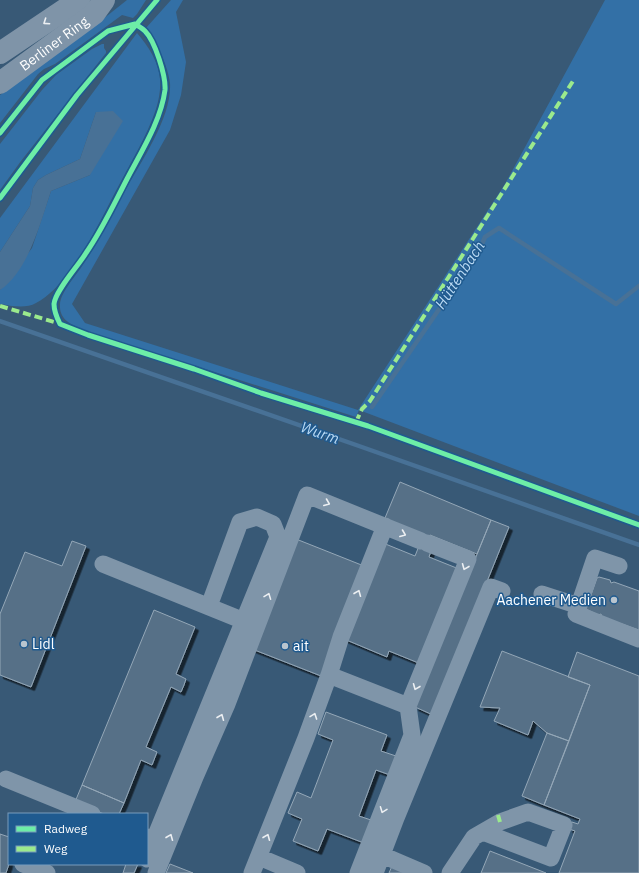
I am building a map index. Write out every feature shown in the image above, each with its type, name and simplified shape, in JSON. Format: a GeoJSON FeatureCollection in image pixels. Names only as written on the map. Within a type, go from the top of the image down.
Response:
{"type":"FeatureCollection","features":[{"type":"Feature","properties":{"kind":"main road","name":"Berliner Ring"},"geometry":{"type":"LineString","coordinates":[[0,53],[79,0]]}},
{"type":"Feature","properties":{"kind":"main road","name":"Berliner Ring"},"geometry":{"type":"LineString","coordinates":[[0,83],[94,14],[104,0]]}},
{"type":"Feature","properties":{"kind":"lane"},"geometry":{"type":"LineString","coordinates":[[156,873],[195,777],[227,704],[307,495],[468,559],[408,706],[412,735],[358,873]]}},
{"type":"Feature","properties":{"kind":"lane"},"geometry":{"type":"LineString","coordinates":[[148,854],[151,838],[244,621],[278,537],[273,524],[257,517],[240,522],[209,606]]}},
{"type":"Feature","properties":{"kind":"lane"},"geometry":{"type":"LineString","coordinates":[[252,873],[329,676],[341,636],[385,526]]}},
{"type":"Feature","properties":{"kind":"lane"},"geometry":{"type":"LineString","coordinates":[[619,566],[595,558],[576,614],[639,639]]}},
{"type":"Feature","properties":{"kind":"lane"},"geometry":{"type":"LineString","coordinates":[[103,564],[244,621]]}},
{"type":"Feature","properties":{"kind":"lane"},"geometry":{"type":"LineString","coordinates":[[375,873],[491,587],[502,591]]}},
{"type":"Feature","properties":{"kind":"lane"},"geometry":{"type":"LineString","coordinates":[[542,594],[578,606]]}},
{"type":"Feature","properties":{"kind":"lane"},"geometry":{"type":"LineString","coordinates":[[329,676],[408,706]]}},
{"type":"Feature","properties":{"kind":"lane"},"geometry":{"type":"LineString","coordinates":[[6,778],[90,813]]}},
{"type":"Feature","properties":{"kind":"lane"},"geometry":{"type":"LineString","coordinates":[[450,873],[474,837],[483,832]]}},
{"type":"Feature","properties":{"kind":"lane"},"geometry":{"type":"LineString","coordinates":[[382,855],[424,873]]}},
{"type":"Feature","properties":{"kind":"lane"},"geometry":{"type":"LineString","coordinates":[[259,856],[297,873]]}},
{"type":"Feature","properties":{"kind":"lane"},"geometry":{"type":"LineString","coordinates":[[26,865],[47,873]]}},
{"type":"Feature","properties":{"kind":"shaded area"},"geometry":{"type":"Polygon","coordinates":[[[127,0],[146,0],[133,18],[122,15],[55,64],[44,69],[38,74],[0,123],[0,95],[88,31],[127,0]]]}},
{"type":"Feature","properties":{"kind":"shaded area"},"geometry":{"type":"Polygon","coordinates":[[[171,0],[183,0],[176,12],[186,62],[181,95],[170,130],[72,304],[85,323],[358,410],[505,184],[605,0],[639,0],[639,516],[359,410],[356,417],[83,330],[71,324],[64,318],[60,310],[63,295],[101,236],[155,138],[166,110],[169,96],[169,76],[161,54],[146,28],[171,0]]]}},
{"type":"Feature","properties":{"kind":"shaded area"},"geometry":{"type":"Polygon","coordinates":[[[137,33],[149,49],[158,66],[160,83],[160,94],[156,109],[139,148],[89,241],[62,281],[45,297],[32,305],[9,306],[0,304],[0,290],[32,248],[51,191],[90,175],[96,112],[80,159],[38,180],[33,188],[30,206],[0,252],[0,218],[137,33]]]}},
{"type":"Feature","properties":{"kind":"shaded area"},"geometry":{"type":"Polygon","coordinates":[[[104,44],[106,53],[0,190],[0,144],[42,90],[56,75],[92,49],[104,44]]]}},
{"type":"Feature","properties":{"kind":"shaded area"},"geometry":{"type":"Polygon","coordinates":[[[113,111],[123,121],[90,175],[51,191],[38,231],[26,259],[10,282],[0,290],[0,252],[30,206],[33,188],[38,180],[80,159],[96,112],[113,111]]]}},
{"type":"Feature","properties":{"kind":"building"},"geometry":{"type":"Polygon","coordinates":[[[400,482],[491,520],[477,554],[430,535],[425,548],[385,518],[400,482]]]}},
{"type":"Feature","properties":{"kind":"building"},"geometry":{"type":"Polygon","coordinates":[[[491,520],[509,527],[433,715],[415,707],[491,520]]]}},
{"type":"Feature","properties":{"kind":"building"},"geometry":{"type":"Polygon","coordinates":[[[296,539],[364,566],[321,676],[252,649],[296,539]]]}},
{"type":"Feature","properties":{"kind":"building","name":"Lidl"},"geometry":{"type":"Polygon","coordinates":[[[72,541],[86,546],[31,687],[0,675],[0,614],[25,552],[62,566],[72,541]]]}},
{"type":"Feature","properties":{"kind":"building"},"geometry":{"type":"Polygon","coordinates":[[[383,543],[415,556],[419,546],[431,551],[429,557],[459,569],[421,664],[389,651],[387,657],[344,639],[383,543]]]}},
{"type":"Feature","properties":{"kind":"building","name":"Aachener Medien"},"geometry":{"type":"Polygon","coordinates":[[[599,577],[610,580],[611,583],[614,582],[639,591],[639,630],[602,617],[601,614],[598,615],[586,609],[597,578],[599,577]]]}},
{"type":"Feature","properties":{"kind":"building"},"geometry":{"type":"Polygon","coordinates":[[[154,610],[195,627],[176,674],[186,679],[184,685],[181,692],[171,687],[146,747],[157,752],[152,765],[141,760],[124,803],[82,785],[154,610]]]}},
{"type":"Feature","properties":{"kind":"building"},"geometry":{"type":"Polygon","coordinates":[[[502,651],[590,685],[569,741],[547,733],[533,721],[528,735],[494,721],[500,708],[480,707],[502,651]]]}},
{"type":"Feature","properties":{"kind":"building"},"geometry":{"type":"Polygon","coordinates":[[[577,652],[639,676],[639,873],[559,873],[575,831],[569,829],[572,822],[578,824],[580,819],[544,805],[590,685],[568,677],[577,652]]]}},
{"type":"Feature","properties":{"kind":"building"},"geometry":{"type":"Polygon","coordinates":[[[326,712],[387,735],[381,751],[396,756],[390,775],[376,770],[359,816],[371,820],[364,843],[327,829],[318,851],[293,841],[302,819],[288,813],[297,792],[311,798],[333,740],[318,734],[326,712]]]}},
{"type":"Feature","properties":{"kind":"building"},"geometry":{"type":"Polygon","coordinates":[[[547,733],[569,741],[544,805],[522,796],[547,733]]]}},
{"type":"Feature","properties":{"kind":"building"},"geometry":{"type":"Polygon","coordinates":[[[82,785],[124,803],[119,813],[102,813],[75,802],[82,785]]]}},
{"type":"Feature","properties":{"kind":"building"},"geometry":{"type":"Polygon","coordinates":[[[0,834],[8,837],[9,865],[6,873],[0,873],[0,834]]]}},
{"type":"Feature","properties":{"kind":"building"},"geometry":{"type":"Polygon","coordinates":[[[490,851],[546,873],[481,873],[490,851]]]}},
{"type":"Feature","properties":{"kind":"building"},"geometry":{"type":"Polygon","coordinates":[[[170,864],[193,873],[166,873],[170,864]]]}},
{"type":"Feature","properties":{"kind":"building"},"geometry":{"type":"Polygon","coordinates":[[[126,865],[138,865],[134,873],[123,873],[126,865]]]}},
{"type":"Feature","properties":{"kind":"building"},"geometry":{"type":"Polygon","coordinates":[[[392,866],[410,873],[389,873],[392,866]]]}},
{"type":"Feature","properties":{"kind":"waterway","name":"Hüttenbach"},"geometry":{"type":"LineString","coordinates":[[372,407],[479,251],[485,237],[499,228],[616,304],[639,286]]}},
{"type":"Feature","properties":{"kind":"waterway","name":"Wurm"},"geometry":{"type":"LineString","coordinates":[[0,321],[639,545]]}},
{"type":"Feature","properties":{"kind":"marked path"},"geometry":{"type":"LineString","coordinates":[[356,422],[362,409],[370,401],[573,81]]}},
{"type":"Feature","properties":{"kind":"marked path"},"geometry":{"type":"LineString","coordinates":[[0,306],[61,324]]}},
{"type":"Feature","properties":{"kind":"marked path"},"geometry":{"type":"LineString","coordinates":[[498,815],[500,822]]}},
{"type":"Feature","properties":{"kind":"cycle path"},"geometry":{"type":"LineString","coordinates":[[0,198],[77,95],[157,0]]}},
{"type":"Feature","properties":{"kind":"cycle path"},"geometry":{"type":"LineString","coordinates":[[0,133],[42,80],[108,31],[135,24],[144,30],[149,36],[156,50],[164,76],[165,90],[163,102],[150,136],[103,226],[83,258],[58,292],[54,304],[60,324],[88,335],[194,369],[261,393],[368,426],[639,525]]}},
{"type":"Feature","properties":{"kind":"place","name":"Aachener Medien"},"geometry":{"type":"Point","coordinates":[614,600]}},
{"type":"Feature","properties":{"kind":"place","name":"Lidl"},"geometry":{"type":"Point","coordinates":[24,644]}},
{"type":"Feature","properties":{"kind":"place","name":"ait"},"geometry":{"type":"Point","coordinates":[285,646]}}]}
